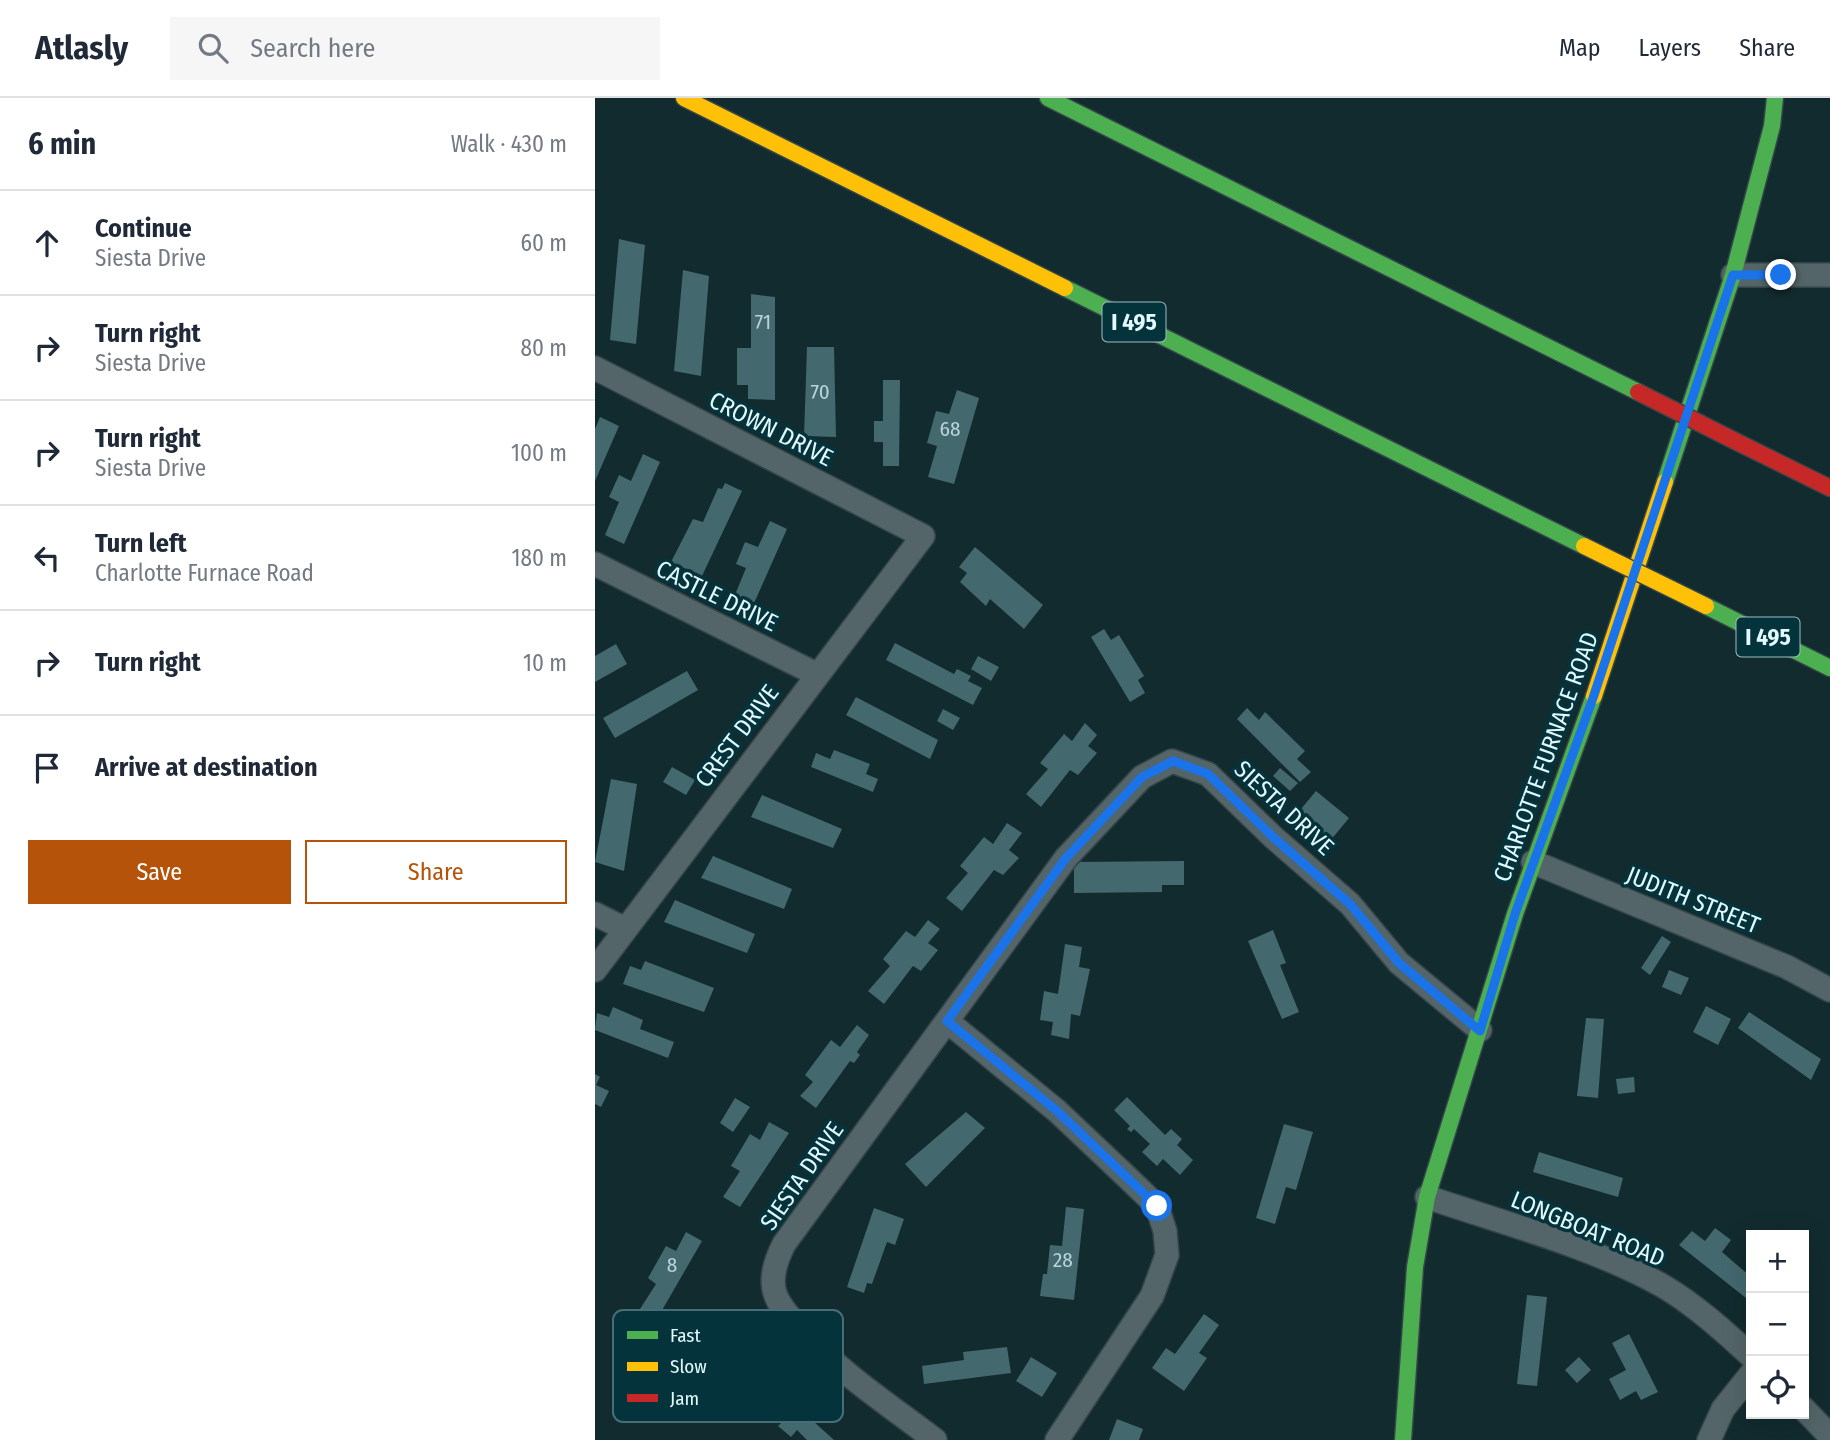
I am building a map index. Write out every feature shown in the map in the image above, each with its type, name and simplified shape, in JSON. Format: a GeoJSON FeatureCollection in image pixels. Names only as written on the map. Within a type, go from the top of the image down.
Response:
{"type":"FeatureCollection","features":[{"type":"Feature","properties":{"kind":"main road","name":"I 495"},"geometry":{"type":"LineString","coordinates":[[684,98],[1830,668]]}},
{"type":"Feature","properties":{"kind":"main road"},"geometry":{"type":"LineString","coordinates":[[1048,98],[1830,488]]}},
{"type":"Feature","properties":{"kind":"main road","name":"CHARLOTTE FURNACE ROAD"},"geometry":{"type":"LineString","coordinates":[[1403,1440],[1415,1267],[1427,1197],[1515,914],[1593,698],[1733,275],[1772,126],[1776,98]]}},
{"type":"Feature","properties":{"kind":"street"},"geometry":{"type":"LineString","coordinates":[[1733,275],[1830,275]]}},
{"type":"Feature","properties":{"kind":"street","name":"CROWN DRIVE"},"geometry":{"type":"LineString","coordinates":[[595,368],[923,536]]}},
{"type":"Feature","properties":{"kind":"street","name":"CREST DRIVE"},"geometry":{"type":"LineString","coordinates":[[595,970],[816,674],[923,536]]}},
{"type":"Feature","properties":{"kind":"street","name":"CASTLE DRIVE"},"geometry":{"type":"LineString","coordinates":[[595,564],[816,674]]}},
{"type":"Feature","properties":{"kind":"street","name":"SIESTA DRIVE"},"geometry":{"type":"LineString","coordinates":[[786,1310],[776,1295],[774,1273],[784,1244],[1066,858],[1142,777],[1173,761],[1208,774],[1273,837],[1350,904],[1399,963],[1480,1031]]}},
{"type":"Feature","properties":{"kind":"street","name":"JUDITH STREET"},"geometry":{"type":"LineString","coordinates":[[1533,862],[1787,967],[1830,990]]}},
{"type":"Feature","properties":{"kind":"street"},"geometry":{"type":"LineString","coordinates":[[595,914],[625,929]]}},
{"type":"Feature","properties":{"kind":"street"},"geometry":{"type":"LineString","coordinates":[[947,1021],[1057,1111],[1129,1179],[1157,1206],[1165,1231],[1167,1255],[1152,1296],[1057,1440]]}},
{"type":"Feature","properties":{"kind":"street","name":"LONGBOAT ROAD"},"geometry":{"type":"LineString","coordinates":[[1427,1197],[1625,1267],[1663,1286],[1694,1307],[1746,1352]]}},
{"type":"Feature","properties":{"kind":"street","name":"SIESTA DRIVE"},"geometry":{"type":"LineString","coordinates":[[843,1370],[935,1440]]}},
{"type":"Feature","properties":{"kind":"street"},"geometry":{"type":"LineString","coordinates":[[1709,1440],[1723,1409],[1746,1380]]}},
{"type":"Feature","properties":{"kind":"street"},"geometry":{"type":"LineString","coordinates":[[1809,1414],[1830,1436]]}},
{"type":"Feature","properties":{"kind":"building"},"geometry":{"type":"Polygon","coordinates":[[[619,239],[645,245],[636,344],[610,340],[619,239]]]}},
{"type":"Feature","properties":{"kind":"building"},"geometry":{"type":"Polygon","coordinates":[[[683,270],[709,276],[701,376],[674,371],[683,270]]]}},
{"type":"Feature","properties":{"kind":"building"},"geometry":{"type":"Polygon","coordinates":[[[751,294],[775,297],[775,400],[748,399],[748,385],[737,385],[737,348],[751,348],[751,294]]]}},
{"type":"Feature","properties":{"kind":"building"},"geometry":{"type":"Polygon","coordinates":[[[807,347],[834,347],[836,437],[804,436],[807,347]]]}},
{"type":"Feature","properties":{"kind":"building"},"geometry":{"type":"Polygon","coordinates":[[[883,380],[900,380],[899,466],[883,466],[883,442],[874,442],[874,421],[883,421],[883,380]]]}},
{"type":"Feature","properties":{"kind":"building"},"geometry":{"type":"Polygon","coordinates":[[[957,390],[979,398],[954,484],[928,477],[937,446],[927,443],[936,411],[949,414],[957,390]]]}},
{"type":"Feature","properties":{"kind":"building"},"geometry":{"type":"Polygon","coordinates":[[[600,417],[619,426],[595,481],[595,429],[600,417]]]}},
{"type":"Feature","properties":{"kind":"building"},"geometry":{"type":"Polygon","coordinates":[[[643,454],[660,462],[624,544],[605,535],[619,502],[609,497],[619,475],[631,481],[643,454]]]}},
{"type":"Feature","properties":{"kind":"building"},"geometry":{"type":"Polygon","coordinates":[[[725,483],[742,491],[702,576],[671,562],[693,519],[703,522],[718,488],[722,489],[725,483]]]}},
{"type":"Feature","properties":{"kind":"building"},"geometry":{"type":"Polygon","coordinates":[[[770,521],[787,529],[751,610],[732,602],[746,568],[736,564],[745,542],[758,547],[770,521]]]}},
{"type":"Feature","properties":{"kind":"building"},"geometry":{"type":"Polygon","coordinates":[[[975,547],[1043,605],[1024,629],[990,599],[986,606],[960,582],[967,573],[959,567],[975,547]]]}},
{"type":"Feature","properties":{"kind":"building"},"geometry":{"type":"Polygon","coordinates":[[[1104,629],[1111,640],[1119,635],[1144,676],[1138,680],[1145,693],[1130,702],[1091,637],[1104,629]]]}},
{"type":"Feature","properties":{"kind":"building"},"geometry":{"type":"Polygon","coordinates":[[[895,643],[954,674],[957,669],[971,676],[968,681],[982,688],[973,705],[886,660],[895,643]]]}},
{"type":"Feature","properties":{"kind":"building"},"geometry":{"type":"Polygon","coordinates":[[[616,644],[627,664],[595,682],[595,656],[616,644]]]}},
{"type":"Feature","properties":{"kind":"building"},"geometry":{"type":"Polygon","coordinates":[[[978,656],[999,667],[991,681],[971,669],[978,656]]]}},
{"type":"Feature","properties":{"kind":"building"},"geometry":{"type":"Polygon","coordinates":[[[687,671],[698,690],[615,738],[603,718],[687,671]]]}},
{"type":"Feature","properties":{"kind":"building"},"geometry":{"type":"Polygon","coordinates":[[[856,697],[938,740],[930,759],[846,715],[856,697]]]}},
{"type":"Feature","properties":{"kind":"building"},"geometry":{"type":"Polygon","coordinates":[[[1247,708],[1259,720],[1265,712],[1305,751],[1297,759],[1311,772],[1300,782],[1237,719],[1247,708]]]}},
{"type":"Feature","properties":{"kind":"building"},"geometry":{"type":"Polygon","coordinates":[[[943,709],[960,718],[953,730],[937,721],[943,709]]]}},
{"type":"Feature","properties":{"kind":"building"},"geometry":{"type":"Polygon","coordinates":[[[1085,723],[1097,735],[1088,746],[1097,753],[1078,775],[1070,770],[1041,807],[1026,794],[1048,769],[1040,763],[1064,734],[1072,741],[1085,723]]]}},
{"type":"Feature","properties":{"kind":"building"},"geometry":{"type":"Polygon","coordinates":[[[834,750],[870,764],[866,774],[878,779],[873,792],[811,767],[816,753],[830,759],[834,750]]]}},
{"type":"Feature","properties":{"kind":"building"},"geometry":{"type":"Polygon","coordinates":[[[672,767],[695,780],[686,795],[663,782],[672,767]]]}},
{"type":"Feature","properties":{"kind":"building"},"geometry":{"type":"Polygon","coordinates":[[[1280,768],[1298,783],[1290,791],[1273,776],[1280,768]]]}},
{"type":"Feature","properties":{"kind":"building"},"geometry":{"type":"Polygon","coordinates":[[[611,779],[637,784],[624,871],[595,862],[611,779]]]}},
{"type":"Feature","properties":{"kind":"building"},"geometry":{"type":"Polygon","coordinates":[[[1316,791],[1349,818],[1330,841],[1296,815],[1316,791]]]}},
{"type":"Feature","properties":{"kind":"building"},"geometry":{"type":"Polygon","coordinates":[[[762,795],[842,829],[833,848],[751,817],[762,795]]]}},
{"type":"Feature","properties":{"kind":"building"},"geometry":{"type":"Polygon","coordinates":[[[1007,823],[1022,833],[1009,850],[1019,858],[1003,875],[994,870],[962,911],[946,898],[968,873],[960,866],[984,837],[993,844],[1007,823]]]}},
{"type":"Feature","properties":{"kind":"building"},"geometry":{"type":"Polygon","coordinates":[[[713,856],[792,889],[784,909],[701,878],[713,856]]]}},
{"type":"Feature","properties":{"kind":"building"},"geometry":{"type":"Polygon","coordinates":[[[1184,861],[1184,885],[1162,885],[1162,892],[1074,893],[1074,862],[1184,861]]]}},
{"type":"Feature","properties":{"kind":"building"},"geometry":{"type":"Polygon","coordinates":[[[675,900],[755,934],[747,953],[664,922],[675,900]]]}},
{"type":"Feature","properties":{"kind":"building"},"geometry":{"type":"Polygon","coordinates":[[[928,920],[940,929],[928,943],[938,950],[921,971],[913,966],[884,1004],[868,991],[890,966],[883,959],[906,931],[915,937],[928,920]]]}},
{"type":"Feature","properties":{"kind":"building"},"geometry":{"type":"Polygon","coordinates":[[[1273,930],[1286,963],[1280,965],[1299,1012],[1282,1019],[1248,941],[1273,930]]]}},
{"type":"Feature","properties":{"kind":"building"},"geometry":{"type":"Polygon","coordinates":[[[1662,936],[1671,942],[1650,975],[1641,968],[1662,936]]]}},
{"type":"Feature","properties":{"kind":"building"},"geometry":{"type":"Polygon","coordinates":[[[1065,944],[1082,947],[1079,967],[1090,969],[1080,1016],[1071,1014],[1069,1039],[1051,1035],[1053,1022],[1040,1020],[1044,991],[1058,994],[1065,944]]]}},
{"type":"Feature","properties":{"kind":"building"},"geometry":{"type":"Polygon","coordinates":[[[645,961],[714,988],[704,1012],[623,984],[630,966],[641,970],[645,961]]]}},
{"type":"Feature","properties":{"kind":"building"},"geometry":{"type":"Polygon","coordinates":[[[1669,970],[1689,978],[1681,995],[1662,987],[1669,970]]]}},
{"type":"Feature","properties":{"kind":"building"},"geometry":{"type":"Polygon","coordinates":[[[1706,1006],[1731,1019],[1718,1045],[1693,1032],[1706,1006]]]}},
{"type":"Feature","properties":{"kind":"building"},"geometry":{"type":"Polygon","coordinates":[[[613,1007],[643,1020],[640,1029],[674,1042],[668,1058],[595,1030],[597,1013],[609,1017],[613,1007]]]}},
{"type":"Feature","properties":{"kind":"building"},"geometry":{"type":"Polygon","coordinates":[[[1749,1012],[1821,1059],[1811,1080],[1738,1028],[1749,1012]]]}},
{"type":"Feature","properties":{"kind":"building"},"geometry":{"type":"Polygon","coordinates":[[[1586,1018],[1604,1019],[1598,1098],[1577,1096],[1586,1018]]]}},
{"type":"Feature","properties":{"kind":"building"},"geometry":{"type":"Polygon","coordinates":[[[857,1025],[869,1035],[857,1052],[860,1055],[854,1063],[850,1061],[816,1108],[800,1096],[813,1082],[805,1075],[831,1040],[840,1047],[857,1025]]]}},
{"type":"Feature","properties":{"kind":"building"},"geometry":{"type":"Polygon","coordinates":[[[595,1074],[600,1077],[596,1085],[609,1091],[601,1107],[595,1104],[595,1074]]]}},
{"type":"Feature","properties":{"kind":"building"},"geometry":{"type":"Polygon","coordinates":[[[1634,1077],[1635,1092],[1618,1094],[1616,1079],[1634,1077]]]}},
{"type":"Feature","properties":{"kind":"building"},"geometry":{"type":"Polygon","coordinates":[[[1127,1097],[1165,1135],[1171,1129],[1182,1139],[1177,1145],[1193,1160],[1180,1175],[1163,1159],[1157,1166],[1142,1152],[1150,1144],[1134,1129],[1131,1132],[1127,1129],[1130,1126],[1114,1110],[1127,1097]]]}},
{"type":"Feature","properties":{"kind":"building"},"geometry":{"type":"Polygon","coordinates":[[[735,1098],[750,1107],[733,1132],[720,1123],[735,1098]]]}},
{"type":"Feature","properties":{"kind":"building"},"geometry":{"type":"Polygon","coordinates":[[[966,1112],[985,1128],[926,1187],[905,1164],[966,1112]]]}},
{"type":"Feature","properties":{"kind":"building"},"geometry":{"type":"Polygon","coordinates":[[[769,1122],[789,1133],[740,1207],[723,1197],[740,1171],[731,1166],[750,1134],[760,1140],[769,1122]]]}},
{"type":"Feature","properties":{"kind":"building"},"geometry":{"type":"Polygon","coordinates":[[[1284,1124],[1313,1132],[1296,1190],[1286,1187],[1275,1224],[1256,1218],[1284,1124]]]}},
{"type":"Feature","properties":{"kind":"building"},"geometry":{"type":"Polygon","coordinates":[[[1539,1152],[1623,1178],[1618,1197],[1533,1172],[1539,1152]]]}},
{"type":"Feature","properties":{"kind":"building"},"geometry":{"type":"Polygon","coordinates":[[[1066,1207],[1084,1209],[1074,1300],[1040,1296],[1043,1274],[1047,1274],[1050,1245],[1062,1246],[1066,1207]]]}},
{"type":"Feature","properties":{"kind":"building"},"geometry":{"type":"Polygon","coordinates":[[[874,1208],[904,1219],[895,1245],[887,1242],[872,1284],[867,1283],[864,1293],[847,1287],[874,1208]]]}},
{"type":"Feature","properties":{"kind":"building"},"geometry":{"type":"Polygon","coordinates":[[[1715,1228],[1731,1240],[1722,1252],[1746,1273],[1746,1298],[1679,1245],[1692,1231],[1705,1241],[1715,1228]]]}},
{"type":"Feature","properties":{"kind":"building"},"geometry":{"type":"Polygon","coordinates":[[[686,1232],[702,1241],[662,1310],[640,1309],[656,1284],[648,1278],[666,1246],[676,1251],[686,1232]]]}},
{"type":"Feature","properties":{"kind":"building"},"geometry":{"type":"Polygon","coordinates":[[[1527,1295],[1547,1297],[1537,1386],[1517,1384],[1527,1295]]]}},
{"type":"Feature","properties":{"kind":"building"},"geometry":{"type":"Polygon","coordinates":[[[1204,1314],[1219,1325],[1199,1353],[1207,1358],[1184,1391],[1152,1368],[1166,1348],[1175,1354],[1204,1314]]]}},
{"type":"Feature","properties":{"kind":"building"},"geometry":{"type":"Polygon","coordinates":[[[1629,1334],[1658,1392],[1641,1400],[1636,1391],[1620,1400],[1609,1379],[1626,1370],[1612,1343],[1629,1334]]]}},
{"type":"Feature","properties":{"kind":"building"},"geometry":{"type":"Polygon","coordinates":[[[1007,1347],[1011,1373],[924,1384],[922,1366],[964,1360],[963,1352],[1007,1347]]]}},
{"type":"Feature","properties":{"kind":"building"},"geometry":{"type":"Polygon","coordinates":[[[1031,1357],[1057,1373],[1042,1397],[1016,1381],[1031,1357]]]}},
{"type":"Feature","properties":{"kind":"building"},"geometry":{"type":"Polygon","coordinates":[[[1579,1357],[1591,1370],[1577,1383],[1565,1370],[1579,1357]]]}},
{"type":"Feature","properties":{"kind":"building"},"geometry":{"type":"Polygon","coordinates":[[[1117,1419],[1143,1429],[1139,1440],[1109,1440],[1117,1419]]]}},
{"type":"Feature","properties":{"kind":"building"},"geometry":{"type":"Polygon","coordinates":[[[782,1422],[814,1422],[834,1440],[807,1440],[797,1430],[791,1437],[778,1426],[782,1422]]]}},
{"type":"Feature","properties":{"kind":"traffic: fast"},"geometry":{"type":"LineString","coordinates":[[1048,98],[1638,392]]}},
{"type":"Feature","properties":{"kind":"traffic: fast"},"geometry":{"type":"LineString","coordinates":[[1665,482],[1733,275],[1772,126],[1775,98]]}},
{"type":"Feature","properties":{"kind":"traffic: fast"},"geometry":{"type":"LineString","coordinates":[[1065,288],[1584,546]]}},
{"type":"Feature","properties":{"kind":"traffic: fast"},"geometry":{"type":"LineString","coordinates":[[1706,606],[1830,668]]}},
{"type":"Feature","properties":{"kind":"traffic: fast"},"geometry":{"type":"LineString","coordinates":[[1403,1440],[1415,1267],[1427,1197],[1515,914],[1594,696]]}},
{"type":"Feature","properties":{"kind":"traffic: slow"},"geometry":{"type":"LineString","coordinates":[[684,98],[1065,288]]}},
{"type":"Feature","properties":{"kind":"traffic: slow"},"geometry":{"type":"LineString","coordinates":[[1594,696],[1665,482]]}},
{"type":"Feature","properties":{"kind":"traffic: slow"},"geometry":{"type":"LineString","coordinates":[[1584,546],[1706,606]]}},
{"type":"Feature","properties":{"kind":"traffic: jam"},"geometry":{"type":"LineString","coordinates":[[1638,392],[1735,441]]}},
{"type":"Feature","properties":{"kind":"traffic: jam"},"geometry":{"type":"LineString","coordinates":[[1735,441],[1830,488]]}},
{"type":"Feature","properties":{"kind":"route"},"geometry":{"type":"LineString","coordinates":[[1157,1206],[1057,1111],[947,1021],[1066,858],[1142,777],[1173,761],[1208,774],[1273,837],[1350,904],[1399,963],[1480,1031],[1515,914],[1593,698],[1733,275],[1781,275]]}}]}
